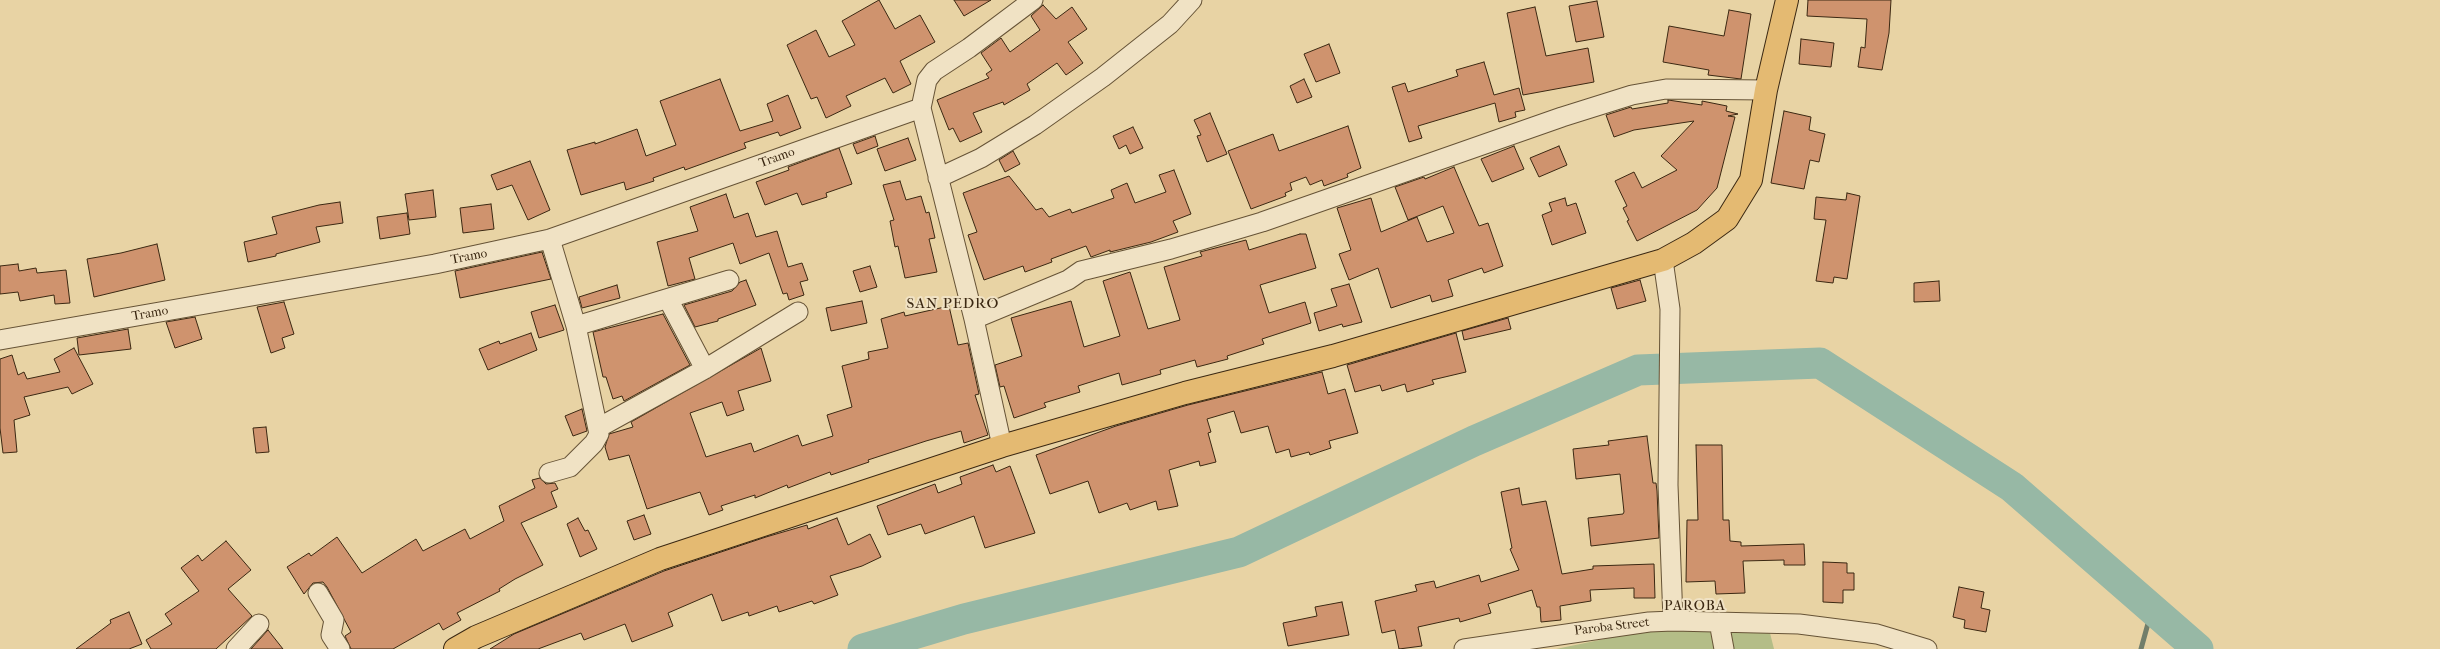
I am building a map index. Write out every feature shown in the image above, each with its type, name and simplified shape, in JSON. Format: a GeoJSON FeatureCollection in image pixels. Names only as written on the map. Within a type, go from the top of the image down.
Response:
{"type":"FeatureCollection","features":[{"type":"Feature","properties":{"kind":"main road"},"geometry":{"type":"LineString","coordinates":[[455,649],[476,637],[660,559],[1002,446],[1185,393],[1333,356],[1663,260],[1694,243],[1727,219],[1751,180],[1766,90],[1787,0]]}},
{"type":"Feature","properties":{"kind":"street"},"geometry":{"type":"LineString","coordinates":[[1002,446],[974,319],[921,108],[927,80],[934,70],[969,48],[1033,0]]}},
{"type":"Feature","properties":{"kind":"street"},"geometry":{"type":"LineString","coordinates":[[938,178],[982,158],[1035,125],[1170,24],[1192,0]]}},
{"type":"Feature","properties":{"kind":"street"},"geometry":{"type":"LineString","coordinates":[[974,319],[1068,280],[1081,271],[1171,249],[1262,222],[1562,117],[1632,95],[1666,89],[1766,90]]}},
{"type":"Feature","properties":{"kind":"street","name":"Tramo"},"geometry":{"type":"LineString","coordinates":[[0,340],[435,264],[550,239],[921,108]]}},
{"type":"Feature","properties":{"kind":"street"},"geometry":{"type":"LineString","coordinates":[[549,473],[570,467],[579,461],[594,443],[599,434],[576,326],[550,239]]}},
{"type":"Feature","properties":{"kind":"street"},"geometry":{"type":"LineString","coordinates":[[1663,260],[1670,309],[1671,385],[1668,485],[1673,621]]}},
{"type":"Feature","properties":{"kind":"street"},"geometry":{"type":"LineString","coordinates":[[576,326],[729,280]]}},
{"type":"Feature","properties":{"kind":"street"},"geometry":{"type":"LineString","coordinates":[[668,299],[705,369]]}},
{"type":"Feature","properties":{"kind":"street"},"geometry":{"type":"LineString","coordinates":[[598,428],[705,369],[798,312]]}},
{"type":"Feature","properties":{"kind":"street"},"geometry":{"type":"LineString","coordinates":[[318,593],[334,620],[331,635],[340,649]]}},
{"type":"Feature","properties":{"kind":"street","name":"Paroba Street"},"geometry":{"type":"LineString","coordinates":[[1469,648],[1641,623],[1673,621],[1799,624],[1877,634],[1927,649]]}},
{"type":"Feature","properties":{"kind":"street"},"geometry":{"type":"LineString","coordinates":[[1719,622],[1724,649]]}},
{"type":"Feature","properties":{"kind":"street"},"geometry":{"type":"LineString","coordinates":[[236,649],[259,624]]}},
{"type":"Feature","properties":{"kind":"green space"},"geometry":{"type":"Polygon","coordinates":[[[1648,630],[1770,633],[1774,649],[1556,649],[1648,630]]]}},
{"type":"Feature","properties":{"kind":"building"},"geometry":{"type":"Polygon","coordinates":[[[879,0],[895,29],[920,15],[935,42],[900,61],[911,84],[893,93],[885,78],[846,96],[851,106],[826,118],[817,97],[811,99],[787,45],[816,30],[829,57],[855,45],[842,21],[879,0]]]}},
{"type":"Feature","properties":{"kind":"building"},"geometry":{"type":"Polygon","coordinates":[[[954,0],[991,0],[964,16],[954,0]]]}},
{"type":"Feature","properties":{"kind":"building"},"geometry":{"type":"Polygon","coordinates":[[[1808,0],[1891,0],[1889,33],[1882,70],[1858,67],[1861,47],[1865,48],[1867,19],[1807,16],[1808,0]]]}},
{"type":"Feature","properties":{"kind":"building"},"geometry":{"type":"Polygon","coordinates":[[[1597,1],[1604,37],[1576,42],[1569,6],[1597,1]]]}},
{"type":"Feature","properties":{"kind":"building"},"geometry":{"type":"Polygon","coordinates":[[[1043,5],[1056,19],[1072,7],[1087,29],[1068,42],[1083,63],[1066,75],[1057,63],[1027,84],[1030,90],[1004,105],[1003,102],[973,113],[982,132],[960,142],[953,128],[949,130],[937,100],[989,78],[986,74],[992,70],[981,53],[1001,38],[1010,52],[1040,30],[1031,16],[1043,5]]]}},
{"type":"Feature","properties":{"kind":"building"},"geometry":{"type":"Polygon","coordinates":[[[1535,7],[1546,56],[1588,48],[1594,82],[1523,95],[1507,13],[1535,7]]]}},
{"type":"Feature","properties":{"kind":"building"},"geometry":{"type":"Polygon","coordinates":[[[1729,10],[1751,14],[1741,79],[1708,75],[1709,70],[1663,62],[1669,26],[1724,36],[1729,10]]]}},
{"type":"Feature","properties":{"kind":"building"},"geometry":{"type":"Polygon","coordinates":[[[1801,39],[1834,43],[1831,67],[1799,64],[1801,39]]]}},
{"type":"Feature","properties":{"kind":"building"},"geometry":{"type":"Polygon","coordinates":[[[1329,44],[1340,73],[1316,82],[1304,54],[1329,44]]]}},
{"type":"Feature","properties":{"kind":"building"},"geometry":{"type":"Polygon","coordinates":[[[1484,62],[1494,95],[1519,88],[1525,110],[1515,112],[1516,117],[1499,122],[1495,103],[1418,126],[1422,138],[1409,142],[1392,87],[1405,83],[1408,92],[1458,76],[1456,70],[1484,62]]]}},
{"type":"Feature","properties":{"kind":"building"},"geometry":{"type":"Polygon","coordinates":[[[720,79],[740,131],[773,121],[767,104],[788,95],[801,128],[780,136],[778,132],[744,143],[746,148],[685,170],[684,167],[653,178],[654,181],[626,190],[624,182],[581,195],[567,150],[595,142],[595,144],[637,129],[646,156],[676,145],[660,101],[720,79]]]}},
{"type":"Feature","properties":{"kind":"building"},"geometry":{"type":"Polygon","coordinates":[[[1304,79],[1312,97],[1297,103],[1290,86],[1304,79]]]}},
{"type":"Feature","properties":{"kind":"building"},"geometry":{"type":"Polygon","coordinates":[[[1668,100],[1702,105],[1702,101],[1727,106],[1726,111],[1738,114],[1728,116],[1735,117],[1717,188],[1697,210],[1637,241],[1627,221],[1629,220],[1623,208],[1627,206],[1615,181],[1634,172],[1642,188],[1677,170],[1661,156],[1694,121],[1634,130],[1614,137],[1606,115],[1631,107],[1632,109],[1668,103],[1668,100]]]}},
{"type":"Feature","properties":{"kind":"building"},"geometry":{"type":"Polygon","coordinates":[[[1784,111],[1811,117],[1809,130],[1825,134],[1819,162],[1810,160],[1804,189],[1771,183],[1784,111]]]}},
{"type":"Feature","properties":{"kind":"building"},"geometry":{"type":"Polygon","coordinates":[[[1210,113],[1227,154],[1207,162],[1197,136],[1201,135],[1194,120],[1210,113]]]}},
{"type":"Feature","properties":{"kind":"building"},"geometry":{"type":"Polygon","coordinates":[[[1348,126],[1361,168],[1347,174],[1348,177],[1324,186],[1322,180],[1310,185],[1306,177],[1290,183],[1292,190],[1285,193],[1286,196],[1251,209],[1228,151],[1273,134],[1279,151],[1348,126]]]}},
{"type":"Feature","properties":{"kind":"building"},"geometry":{"type":"Polygon","coordinates":[[[1133,127],[1143,148],[1130,154],[1126,145],[1119,149],[1113,136],[1133,127]]]}},
{"type":"Feature","properties":{"kind":"building"},"geometry":{"type":"Polygon","coordinates":[[[875,136],[878,146],[857,154],[853,144],[875,136]]]}},
{"type":"Feature","properties":{"kind":"building"},"geometry":{"type":"Polygon","coordinates":[[[908,138],[916,160],[885,171],[877,149],[908,138]]]}},
{"type":"Feature","properties":{"kind":"building"},"geometry":{"type":"Polygon","coordinates":[[[1514,146],[1524,169],[1492,182],[1481,159],[1514,146]]]}},
{"type":"Feature","properties":{"kind":"building"},"geometry":{"type":"Polygon","coordinates":[[[1559,146],[1567,165],[1539,177],[1530,158],[1559,146]]]}},
{"type":"Feature","properties":{"kind":"building"},"geometry":{"type":"Polygon","coordinates":[[[839,148],[852,184],[826,193],[827,197],[802,205],[797,193],[765,205],[756,182],[789,170],[788,167],[839,148]]]}},
{"type":"Feature","properties":{"kind":"building"},"geometry":{"type":"Polygon","coordinates":[[[1013,151],[1020,164],[1005,172],[999,160],[1013,151]]]}},
{"type":"Feature","properties":{"kind":"building"},"geometry":{"type":"Polygon","coordinates":[[[530,161],[550,210],[528,220],[512,185],[497,190],[491,175],[530,161]]]}},
{"type":"Feature","properties":{"kind":"building"},"geometry":{"type":"Polygon","coordinates":[[[1454,167],[1479,226],[1488,223],[1503,266],[1484,273],[1482,268],[1448,280],[1453,296],[1432,302],[1430,295],[1391,308],[1378,268],[1349,280],[1339,254],[1351,250],[1337,208],[1371,198],[1381,232],[1417,217],[1427,242],[1454,233],[1443,206],[1408,220],[1395,187],[1424,177],[1425,179],[1454,167]]]}},
{"type":"Feature","properties":{"kind":"building"},"geometry":{"type":"Polygon","coordinates":[[[1174,170],[1191,214],[1173,221],[1178,232],[1151,242],[1110,252],[1110,250],[1091,257],[1086,246],[1051,259],[1052,262],[1025,272],[1023,266],[984,280],[968,235],[977,232],[963,193],[1009,176],[1036,210],[1042,208],[1049,217],[1070,209],[1072,213],[1114,198],[1111,190],[1127,183],[1135,203],[1166,192],[1159,175],[1174,170]]]}},
{"type":"Feature","properties":{"kind":"building"},"geometry":{"type":"Polygon","coordinates":[[[900,181],[906,200],[921,196],[926,213],[929,212],[935,238],[929,239],[937,272],[905,278],[898,246],[895,247],[890,221],[894,220],[883,185],[900,181]]]}},
{"type":"Feature","properties":{"kind":"building"},"geometry":{"type":"Polygon","coordinates":[[[433,190],[436,217],[409,220],[405,194],[433,190]]]}},
{"type":"Feature","properties":{"kind":"building"},"geometry":{"type":"Polygon","coordinates":[[[1847,193],[1860,196],[1847,279],[1834,277],[1833,283],[1816,281],[1826,220],[1814,219],[1816,197],[1846,200],[1847,193]]]}},
{"type":"Feature","properties":{"kind":"building"},"geometry":{"type":"Polygon","coordinates":[[[726,194],[734,218],[748,213],[756,237],[777,231],[788,267],[802,263],[808,280],[800,282],[804,295],[789,300],[787,293],[783,294],[769,253],[740,264],[733,243],[689,258],[695,279],[668,286],[657,242],[698,231],[690,207],[726,194]]]}},
{"type":"Feature","properties":{"kind":"building"},"geometry":{"type":"Polygon","coordinates":[[[1565,198],[1567,206],[1576,203],[1586,233],[1552,245],[1542,215],[1552,211],[1549,203],[1565,198]]]}},
{"type":"Feature","properties":{"kind":"building"},"geometry":{"type":"Polygon","coordinates":[[[340,202],[343,223],[316,227],[320,242],[276,254],[276,256],[248,262],[244,242],[277,234],[272,217],[319,205],[340,202]]]}},
{"type":"Feature","properties":{"kind":"building"},"geometry":{"type":"Polygon","coordinates":[[[491,204],[494,229],[463,233],[460,208],[491,204]]]}},
{"type":"Feature","properties":{"kind":"building"},"geometry":{"type":"Polygon","coordinates":[[[407,213],[410,234],[380,239],[377,217],[407,213]]]}},
{"type":"Feature","properties":{"kind":"building"},"geometry":{"type":"Polygon","coordinates":[[[1300,234],[1306,234],[1316,268],[1260,285],[1269,313],[1305,302],[1311,323],[1262,339],[1264,344],[1227,356],[1228,359],[1197,367],[1195,360],[1160,370],[1161,374],[1122,385],[1119,373],[1078,386],[1080,392],[1044,403],[1046,407],[1014,418],[1004,386],[1000,387],[995,365],[1022,356],[1011,318],[1071,301],[1084,347],[1120,336],[1103,281],[1130,272],[1148,329],[1180,320],[1164,267],[1202,256],[1200,252],[1246,240],[1249,250],[1300,234]]]}},
{"type":"Feature","properties":{"kind":"building"},"geometry":{"type":"Polygon","coordinates":[[[157,244],[165,280],[94,297],[87,259],[121,253],[157,244]]]}},
{"type":"Feature","properties":{"kind":"building"},"geometry":{"type":"Polygon","coordinates":[[[542,252],[551,279],[460,298],[455,271],[542,252]]]}},
{"type":"Feature","properties":{"kind":"building"},"geometry":{"type":"Polygon","coordinates":[[[18,264],[19,271],[36,268],[37,273],[66,270],[70,303],[55,304],[54,295],[20,301],[18,292],[0,294],[0,266],[18,264]]]}},
{"type":"Feature","properties":{"kind":"building"},"geometry":{"type":"Polygon","coordinates":[[[870,266],[877,287],[860,292],[853,271],[870,266]]]}},
{"type":"Feature","properties":{"kind":"building"},"geometry":{"type":"Polygon","coordinates":[[[746,280],[756,305],[718,319],[718,321],[695,327],[684,305],[732,291],[740,282],[746,280]]]}},
{"type":"Feature","properties":{"kind":"building"},"geometry":{"type":"Polygon","coordinates":[[[1640,280],[1646,301],[1617,309],[1611,288],[1640,280]]]}},
{"type":"Feature","properties":{"kind":"building"},"geometry":{"type":"Polygon","coordinates":[[[1939,281],[1940,301],[1914,302],[1914,283],[1939,281]]]}},
{"type":"Feature","properties":{"kind":"building"},"geometry":{"type":"Polygon","coordinates":[[[1349,284],[1362,322],[1343,327],[1342,324],[1319,331],[1314,313],[1337,306],[1331,289],[1349,284]]]}},
{"type":"Feature","properties":{"kind":"building"},"geometry":{"type":"Polygon","coordinates":[[[617,285],[620,298],[582,308],[579,297],[617,285]]]}},
{"type":"Feature","properties":{"kind":"building"},"geometry":{"type":"Polygon","coordinates":[[[862,301],[867,323],[831,331],[826,308],[862,301]]]}},
{"type":"Feature","properties":{"kind":"building"},"geometry":{"type":"Polygon","coordinates":[[[284,302],[294,334],[282,338],[285,348],[271,353],[257,307],[284,302]]]}},
{"type":"Feature","properties":{"kind":"building"},"geometry":{"type":"Polygon","coordinates":[[[555,305],[564,330],[539,338],[531,312],[555,305]]]}},
{"type":"Feature","properties":{"kind":"building"},"geometry":{"type":"Polygon","coordinates":[[[949,306],[958,345],[968,343],[979,394],[975,395],[988,435],[964,443],[961,431],[926,441],[868,460],[869,462],[831,475],[830,472],[788,488],[787,485],[755,498],[755,495],[721,506],[723,510],[709,515],[700,492],[647,509],[629,455],[609,460],[605,447],[609,434],[633,427],[631,422],[761,348],[771,381],[738,391],[744,410],[727,416],[722,402],[690,413],[706,457],[751,443],[754,452],[798,435],[802,446],[833,436],[827,415],[852,407],[842,366],[869,359],[868,352],[888,348],[881,319],[904,312],[905,316],[949,306]]]}},
{"type":"Feature","properties":{"kind":"building"},"geometry":{"type":"Polygon","coordinates":[[[663,314],[690,365],[624,401],[622,396],[613,399],[606,377],[603,377],[593,332],[663,314]]]}},
{"type":"Feature","properties":{"kind":"building"},"geometry":{"type":"Polygon","coordinates":[[[195,317],[202,339],[175,348],[166,322],[195,317]]]}},
{"type":"Feature","properties":{"kind":"building"},"geometry":{"type":"Polygon","coordinates":[[[1508,318],[1511,329],[1464,340],[1462,331],[1508,318]]]}},
{"type":"Feature","properties":{"kind":"building"},"geometry":{"type":"Polygon","coordinates":[[[128,329],[131,349],[79,355],[77,338],[128,329]]]}},
{"type":"Feature","properties":{"kind":"building"},"geometry":{"type":"Polygon","coordinates":[[[531,333],[537,350],[488,370],[479,349],[499,341],[500,344],[531,333]]]}},
{"type":"Feature","properties":{"kind":"building"},"geometry":{"type":"Polygon","coordinates":[[[1456,333],[1466,372],[1432,380],[1434,384],[1407,392],[1405,384],[1382,391],[1380,385],[1355,392],[1347,365],[1456,333]]]}},
{"type":"Feature","properties":{"kind":"building"},"geometry":{"type":"Polygon","coordinates":[[[74,348],[93,384],[72,394],[68,387],[24,397],[30,415],[14,420],[17,452],[3,453],[0,428],[0,359],[12,355],[18,375],[24,372],[27,379],[60,372],[54,359],[74,348]]]}},
{"type":"Feature","properties":{"kind":"building"},"geometry":{"type":"Polygon","coordinates":[[[1322,372],[1328,394],[1345,389],[1358,433],[1329,441],[1331,448],[1310,455],[1309,452],[1291,457],[1289,449],[1276,453],[1268,426],[1241,433],[1234,411],[1207,419],[1211,432],[1208,433],[1216,462],[1200,466],[1199,461],[1169,470],[1178,506],[1158,510],[1156,501],[1130,510],[1127,503],[1099,513],[1088,481],[1050,494],[1036,455],[1116,426],[1188,405],[1322,372]]]}},
{"type":"Feature","properties":{"kind":"building"},"geometry":{"type":"Polygon","coordinates":[[[582,409],[587,431],[573,436],[565,416],[582,409]]]}},
{"type":"Feature","properties":{"kind":"building"},"geometry":{"type":"Polygon","coordinates":[[[266,427],[269,452],[256,453],[253,428],[266,427]]]}},
{"type":"Feature","properties":{"kind":"building"},"geometry":{"type":"Polygon","coordinates":[[[1647,436],[1653,483],[1656,483],[1657,491],[1659,538],[1591,546],[1588,518],[1623,514],[1624,512],[1620,474],[1576,479],[1573,449],[1609,445],[1608,441],[1647,436]]]}},
{"type":"Feature","properties":{"kind":"building"},"geometry":{"type":"Polygon","coordinates":[[[1696,445],[1722,445],[1723,520],[1729,520],[1730,541],[1741,542],[1741,546],[1804,544],[1805,565],[1784,565],[1784,560],[1743,561],[1745,593],[1716,594],[1715,581],[1686,582],[1687,520],[1698,520],[1696,445]]]}},
{"type":"Feature","properties":{"kind":"building"},"geometry":{"type":"Polygon","coordinates":[[[993,465],[996,472],[1010,466],[1035,533],[985,548],[974,516],[925,534],[921,524],[888,535],[877,506],[935,484],[938,493],[962,484],[960,477],[993,465]]]}},
{"type":"Feature","properties":{"kind":"building"},"geometry":{"type":"Polygon","coordinates":[[[540,478],[546,484],[555,483],[558,489],[551,492],[557,507],[521,523],[543,565],[515,579],[499,589],[500,591],[457,613],[461,620],[443,630],[439,623],[393,649],[351,649],[345,636],[351,632],[327,587],[323,582],[313,583],[304,594],[287,567],[309,553],[311,556],[337,537],[362,573],[416,539],[423,551],[465,529],[470,539],[504,521],[499,506],[535,488],[532,480],[540,478]]]}},
{"type":"Feature","properties":{"kind":"building"},"geometry":{"type":"Polygon","coordinates":[[[1519,488],[1522,505],[1546,501],[1562,574],[1593,569],[1593,566],[1654,564],[1655,598],[1634,598],[1634,588],[1590,590],[1591,601],[1560,606],[1561,620],[1541,622],[1540,607],[1537,607],[1532,590],[1488,604],[1491,613],[1460,622],[1459,618],[1418,627],[1422,646],[1399,649],[1395,630],[1382,633],[1375,601],[1417,591],[1415,585],[1434,581],[1436,588],[1479,575],[1481,582],[1519,570],[1510,549],[1512,548],[1501,492],[1519,488]]]}},
{"type":"Feature","properties":{"kind":"building"},"geometry":{"type":"Polygon","coordinates":[[[644,515],[651,534],[634,540],[627,521],[644,515]]]}},
{"type":"Feature","properties":{"kind":"building"},"geometry":{"type":"Polygon","coordinates":[[[578,518],[585,531],[588,530],[597,549],[580,557],[567,524],[578,518]]]}},
{"type":"Feature","properties":{"kind":"building"},"geometry":{"type":"Polygon","coordinates":[[[837,518],[848,545],[870,534],[881,557],[862,566],[830,576],[838,595],[814,604],[812,601],[779,612],[777,606],[749,616],[748,612],[722,621],[712,594],[668,613],[673,626],[632,642],[625,624],[584,640],[581,633],[538,649],[490,649],[514,634],[664,571],[766,537],[807,525],[808,529],[837,518]]]}},
{"type":"Feature","properties":{"kind":"building"},"geometry":{"type":"Polygon","coordinates":[[[226,541],[251,570],[228,589],[252,616],[216,649],[151,649],[146,640],[172,624],[165,614],[199,591],[181,568],[198,555],[202,561],[226,541]]]}},
{"type":"Feature","properties":{"kind":"building"},"geometry":{"type":"Polygon","coordinates":[[[1823,562],[1847,563],[1847,573],[1854,573],[1854,590],[1843,590],[1843,603],[1823,602],[1823,562]]]}},
{"type":"Feature","properties":{"kind":"building"},"geometry":{"type":"Polygon","coordinates":[[[1959,587],[1984,592],[1981,608],[1990,610],[1986,632],[1964,628],[1965,620],[1953,617],[1959,587]]]}},
{"type":"Feature","properties":{"kind":"building"},"geometry":{"type":"Polygon","coordinates":[[[1342,602],[1349,635],[1288,646],[1283,623],[1317,616],[1315,607],[1342,602]]]}},
{"type":"Feature","properties":{"kind":"building"},"geometry":{"type":"Polygon","coordinates":[[[129,612],[142,644],[129,649],[76,649],[111,623],[110,620],[129,612]]]}},
{"type":"Feature","properties":{"kind":"building"},"geometry":{"type":"Polygon","coordinates":[[[268,630],[283,649],[251,649],[267,631],[268,630]]]}},
{"type":"Feature","properties":{"kind":"waterway"},"geometry":{"type":"LineString","coordinates":[[863,649],[964,619],[1239,552],[1474,441],[1638,370],[1820,363],[2012,487],[2198,649]]}},
{"type":"Feature","properties":{"kind":"waterway"},"geometry":{"type":"LineString","coordinates":[[2141,649],[2152,609]]}},
{"type":"Feature","properties":{"kind":"district","name":"SAN PEDRO"},"geometry":{"type":"Point","coordinates":[953,304]}},
{"type":"Feature","properties":{"kind":"district","name":"PAROBA"},"geometry":{"type":"Point","coordinates":[1695,607]}}]}
